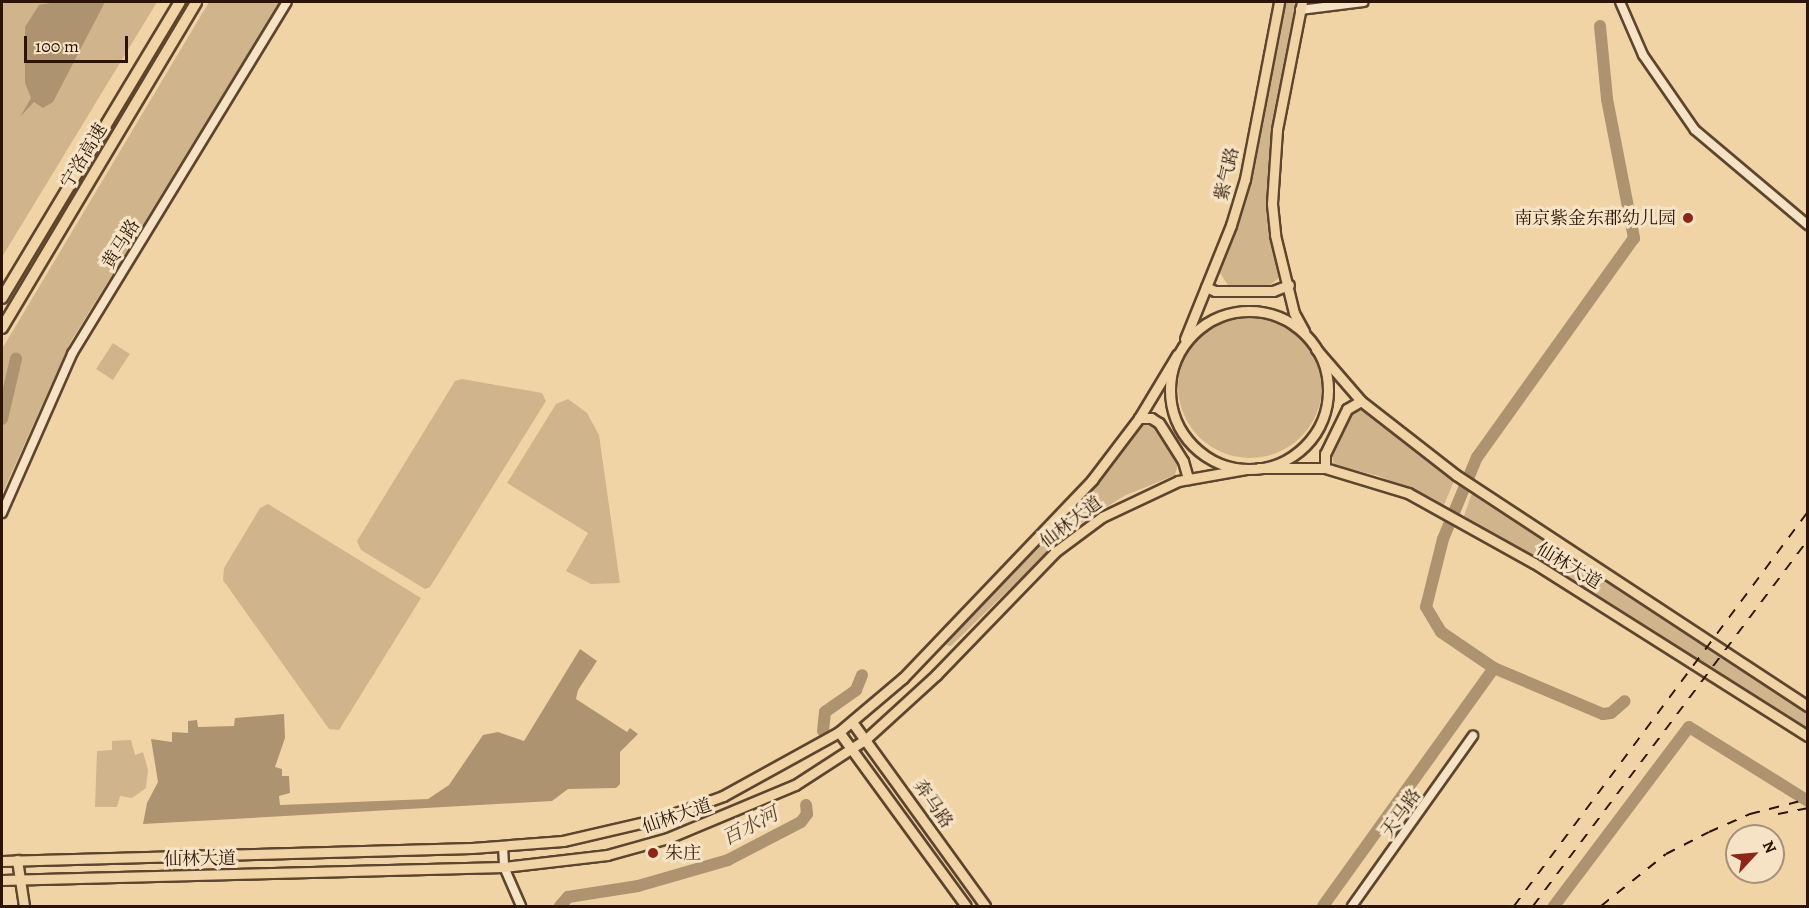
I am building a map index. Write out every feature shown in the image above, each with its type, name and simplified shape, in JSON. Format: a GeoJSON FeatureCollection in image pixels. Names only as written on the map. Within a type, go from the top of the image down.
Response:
{"type":"FeatureCollection","features":[{"type":"Feature","properties":{"kind":"highway","name":"宁洛高速"},"geometry":{"type":"LineString","coordinates":[[2,298],[180,2]]}},
{"type":"Feature","properties":{"kind":"highway","name":"宁洛高速"},"geometry":{"type":"LineString","coordinates":[[2,328],[196,2]]}},
{"type":"Feature","properties":{"kind":"main road","name":"紫气路"},"geometry":{"type":"LineString","coordinates":[[1183,346],[1232,225],[1245,179],[1278,2]]}},
{"type":"Feature","properties":{"kind":"main road"},"geometry":{"type":"LineString","coordinates":[[1301,6],[1273,168],[1275,235],[1294,313],[1316,349],[1327,384],[1319,424],[1296,453],[1258,468],[1246,469],[1208,457],[1179,427],[1170,387],[1177,355],[1183,346],[1211,320],[1240,311],[1273,315],[1308,338]]}},
{"type":"Feature","properties":{"kind":"main road"},"geometry":{"type":"LineString","coordinates":[[1206,287],[1215,291],[1273,291],[1289,285]]}},
{"type":"Feature","properties":{"kind":"main road","name":"仙林大道"},"geometry":{"type":"LineString","coordinates":[[1316,349],[1362,401],[1456,475],[1808,706]]}},
{"type":"Feature","properties":{"kind":"main road","name":"仙林大道"},"geometry":{"type":"LineString","coordinates":[[2,861],[503,846],[568,840],[662,818],[723,796],[839,732],[903,678],[1092,480],[1139,418],[1177,355]]}},
{"type":"Feature","properties":{"kind":"main road"},"geometry":{"type":"LineString","coordinates":[[1325,468],[1324,454],[1347,410],[1362,401]]}},
{"type":"Feature","properties":{"kind":"main road"},"geometry":{"type":"LineString","coordinates":[[1139,418],[1151,418],[1159,423],[1183,461],[1188,480]]}},
{"type":"Feature","properties":{"kind":"main road","name":"仙林大道"},"geometry":{"type":"LineString","coordinates":[[1258,468],[1325,468],[1370,479],[1440,509],[1603,606],[1808,736]]}},
{"type":"Feature","properties":{"kind":"main road","name":"仙林大道"},"geometry":{"type":"LineString","coordinates":[[2,880],[504,867],[570,860],[650,844],[716,820],[795,785],[866,739],[936,675],[981,625],[1077,533],[1122,505],[1188,480],[1246,469]]}},
{"type":"Feature","properties":{"kind":"main road","name":"奔马路"},"geometry":{"type":"LineString","coordinates":[[852,722],[985,906]]}},
{"type":"Feature","properties":{"kind":"main road","name":"奔马路"},"geometry":{"type":"LineString","coordinates":[[839,732],[966,906]]}},
{"type":"Feature","properties":{"kind":"main road"},"geometry":{"type":"LineString","coordinates":[[568,840],[570,860]]}},
{"type":"Feature","properties":{"kind":"main road"},"geometry":{"type":"LineString","coordinates":[[17,860],[18,880],[24,906]]}},
{"type":"Feature","properties":{"kind":"street","name":"黄马路"},"geometry":{"type":"LineString","coordinates":[[2,513],[72,354],[287,2]]}},
{"type":"Feature","properties":{"kind":"street"},"geometry":{"type":"LineString","coordinates":[[1301,6],[1364,2]]}},
{"type":"Feature","properties":{"kind":"street"},"geometry":{"type":"LineString","coordinates":[[1620,2],[1644,55],[1695,130],[1808,225]]}},
{"type":"Feature","properties":{"kind":"street","name":"天马路"},"geometry":{"type":"LineString","coordinates":[[1352,906],[1473,736]]}},
{"type":"Feature","properties":{"kind":"street"},"geometry":{"type":"LineString","coordinates":[[503,846],[504,867],[521,906]]}},
{"type":"Feature","properties":{"kind":"shaded area"},"geometry":{"type":"Polygon","coordinates":[[[2,2],[157,2],[2,257],[2,2]]]}},
{"type":"Feature","properties":{"kind":"shaded area"},"geometry":{"type":"Polygon","coordinates":[[[56,2],[105,2],[53,102],[43,108],[34,102],[20,117],[31,98],[25,83],[25,27],[39,5],[56,2]]]}},
{"type":"Feature","properties":{"kind":"shaded area"},"geometry":{"type":"Polygon","coordinates":[[[209,2],[280,2],[70,343],[2,494],[2,349],[209,2]]]}},
{"type":"Feature","properties":{"kind":"shaded area"},"geometry":{"type":"Polygon","coordinates":[[[1286,2],[1295,2],[1267,187],[1270,233],[1279,278],[1268,286],[1228,285],[1220,273],[1254,171],[1286,2]]]}},
{"type":"Feature","properties":{"kind":"shaded area"},"geometry":{"type":"Polygon","coordinates":[[[1250,314],[1278,319],[1301,335],[1317,358],[1322,386],[1317,414],[1301,437],[1278,453],[1250,458],[1222,453],[1199,437],[1183,414],[1178,386],[1183,358],[1199,335],[1222,319],[1250,314]]]}},
{"type":"Feature","properties":{"kind":"shaded area"},"geometry":{"type":"Polygon","coordinates":[[[113,343],[130,354],[113,380],[96,369],[113,343]]]}},
{"type":"Feature","properties":{"kind":"shaded area"},"geometry":{"type":"Polygon","coordinates":[[[462,379],[542,393],[546,401],[430,587],[425,589],[361,550],[357,541],[455,381],[462,379]]]}},
{"type":"Feature","properties":{"kind":"shaded area"},"geometry":{"type":"Polygon","coordinates":[[[568,399],[587,413],[599,435],[620,583],[591,584],[566,571],[588,533],[507,483],[556,404],[568,399]]]}},
{"type":"Feature","properties":{"kind":"shaded area"},"geometry":{"type":"Polygon","coordinates":[[[1363,410],[1454,481],[1444,505],[1379,476],[1334,465],[1331,452],[1350,414],[1363,410]]]}},
{"type":"Feature","properties":{"kind":"shaded area"},"geometry":{"type":"Polygon","coordinates":[[[1145,424],[1154,428],[1178,464],[1175,475],[1124,496],[1070,530],[951,646],[946,645],[945,640],[1076,507],[1138,427],[1145,424]]]}},
{"type":"Feature","properties":{"kind":"shaded area"},"geometry":{"type":"Polygon","coordinates":[[[1472,493],[1807,712],[1807,730],[1464,516],[1472,493]]]}},
{"type":"Feature","properties":{"kind":"shaded area"},"geometry":{"type":"Polygon","coordinates":[[[268,504],[421,598],[339,730],[329,729],[223,580],[224,568],[260,508],[268,504]]]}},
{"type":"Feature","properties":{"kind":"shaded area"},"geometry":{"type":"Polygon","coordinates":[[[580,649],[597,661],[578,690],[576,699],[627,732],[630,728],[638,734],[620,752],[620,784],[616,788],[568,789],[552,801],[143,824],[147,803],[158,782],[151,739],[172,742],[172,732],[188,733],[188,721],[197,720],[198,727],[234,726],[235,718],[284,714],[285,738],[275,767],[282,769],[282,776],[289,776],[290,793],[279,796],[280,805],[428,799],[449,785],[483,735],[498,732],[524,741],[580,649]]]}},
{"type":"Feature","properties":{"kind":"shaded area"},"geometry":{"type":"Polygon","coordinates":[[[131,740],[135,755],[143,752],[148,770],[146,788],[132,798],[120,796],[117,807],[95,807],[97,751],[112,750],[112,741],[131,740]]]}},
{"type":"Feature","properties":{"kind":"waterway"},"geometry":{"type":"LineString","coordinates":[[1600,26],[1607,99],[1634,238],[1477,457],[1443,539],[1426,607],[1441,632],[1494,668],[1603,714],[1611,713],[1625,701]]}},
{"type":"Feature","properties":{"kind":"waterway"},"geometry":{"type":"LineString","coordinates":[[2,419],[16,359]]}},
{"type":"Feature","properties":{"kind":"waterway"},"geometry":{"type":"LineString","coordinates":[[1323,906],[1494,668]]}},
{"type":"Feature","properties":{"kind":"waterway","name":"百水河"},"geometry":{"type":"LineString","coordinates":[[823,731],[825,712],[856,690],[862,675]]}},
{"type":"Feature","properties":{"kind":"waterway"},"geometry":{"type":"LineString","coordinates":[[1554,906],[1689,727],[1808,801]]}},
{"type":"Feature","properties":{"kind":"waterway","name":"百水河"},"geometry":{"type":"LineString","coordinates":[[560,906],[568,897],[638,886],[728,860],[801,822],[807,814],[806,805]]}},
{"type":"Feature","properties":{"kind":"railway"},"geometry":{"type":"LineString","coordinates":[[1514,906],[1808,512]]}},
{"type":"Feature","properties":{"kind":"railway"},"geometry":{"type":"LineString","coordinates":[[1533,906],[1808,540]]}},
{"type":"Feature","properties":{"kind":"railway"},"geometry":{"type":"LineString","coordinates":[[1601,906],[1666,854],[1750,814],[1808,799]]}},
{"type":"Feature","properties":{"kind":"railway"},"geometry":{"type":"LineString","coordinates":[[1778,814],[1808,808]]}},
{"type":"Feature","properties":{"kind":"place","name":"南京紫金东郡幼儿园"},"geometry":{"type":"Point","coordinates":[1688,218]}},
{"type":"Feature","properties":{"kind":"place","name":"朱庄"},"geometry":{"type":"Point","coordinates":[653,853]}}]}
